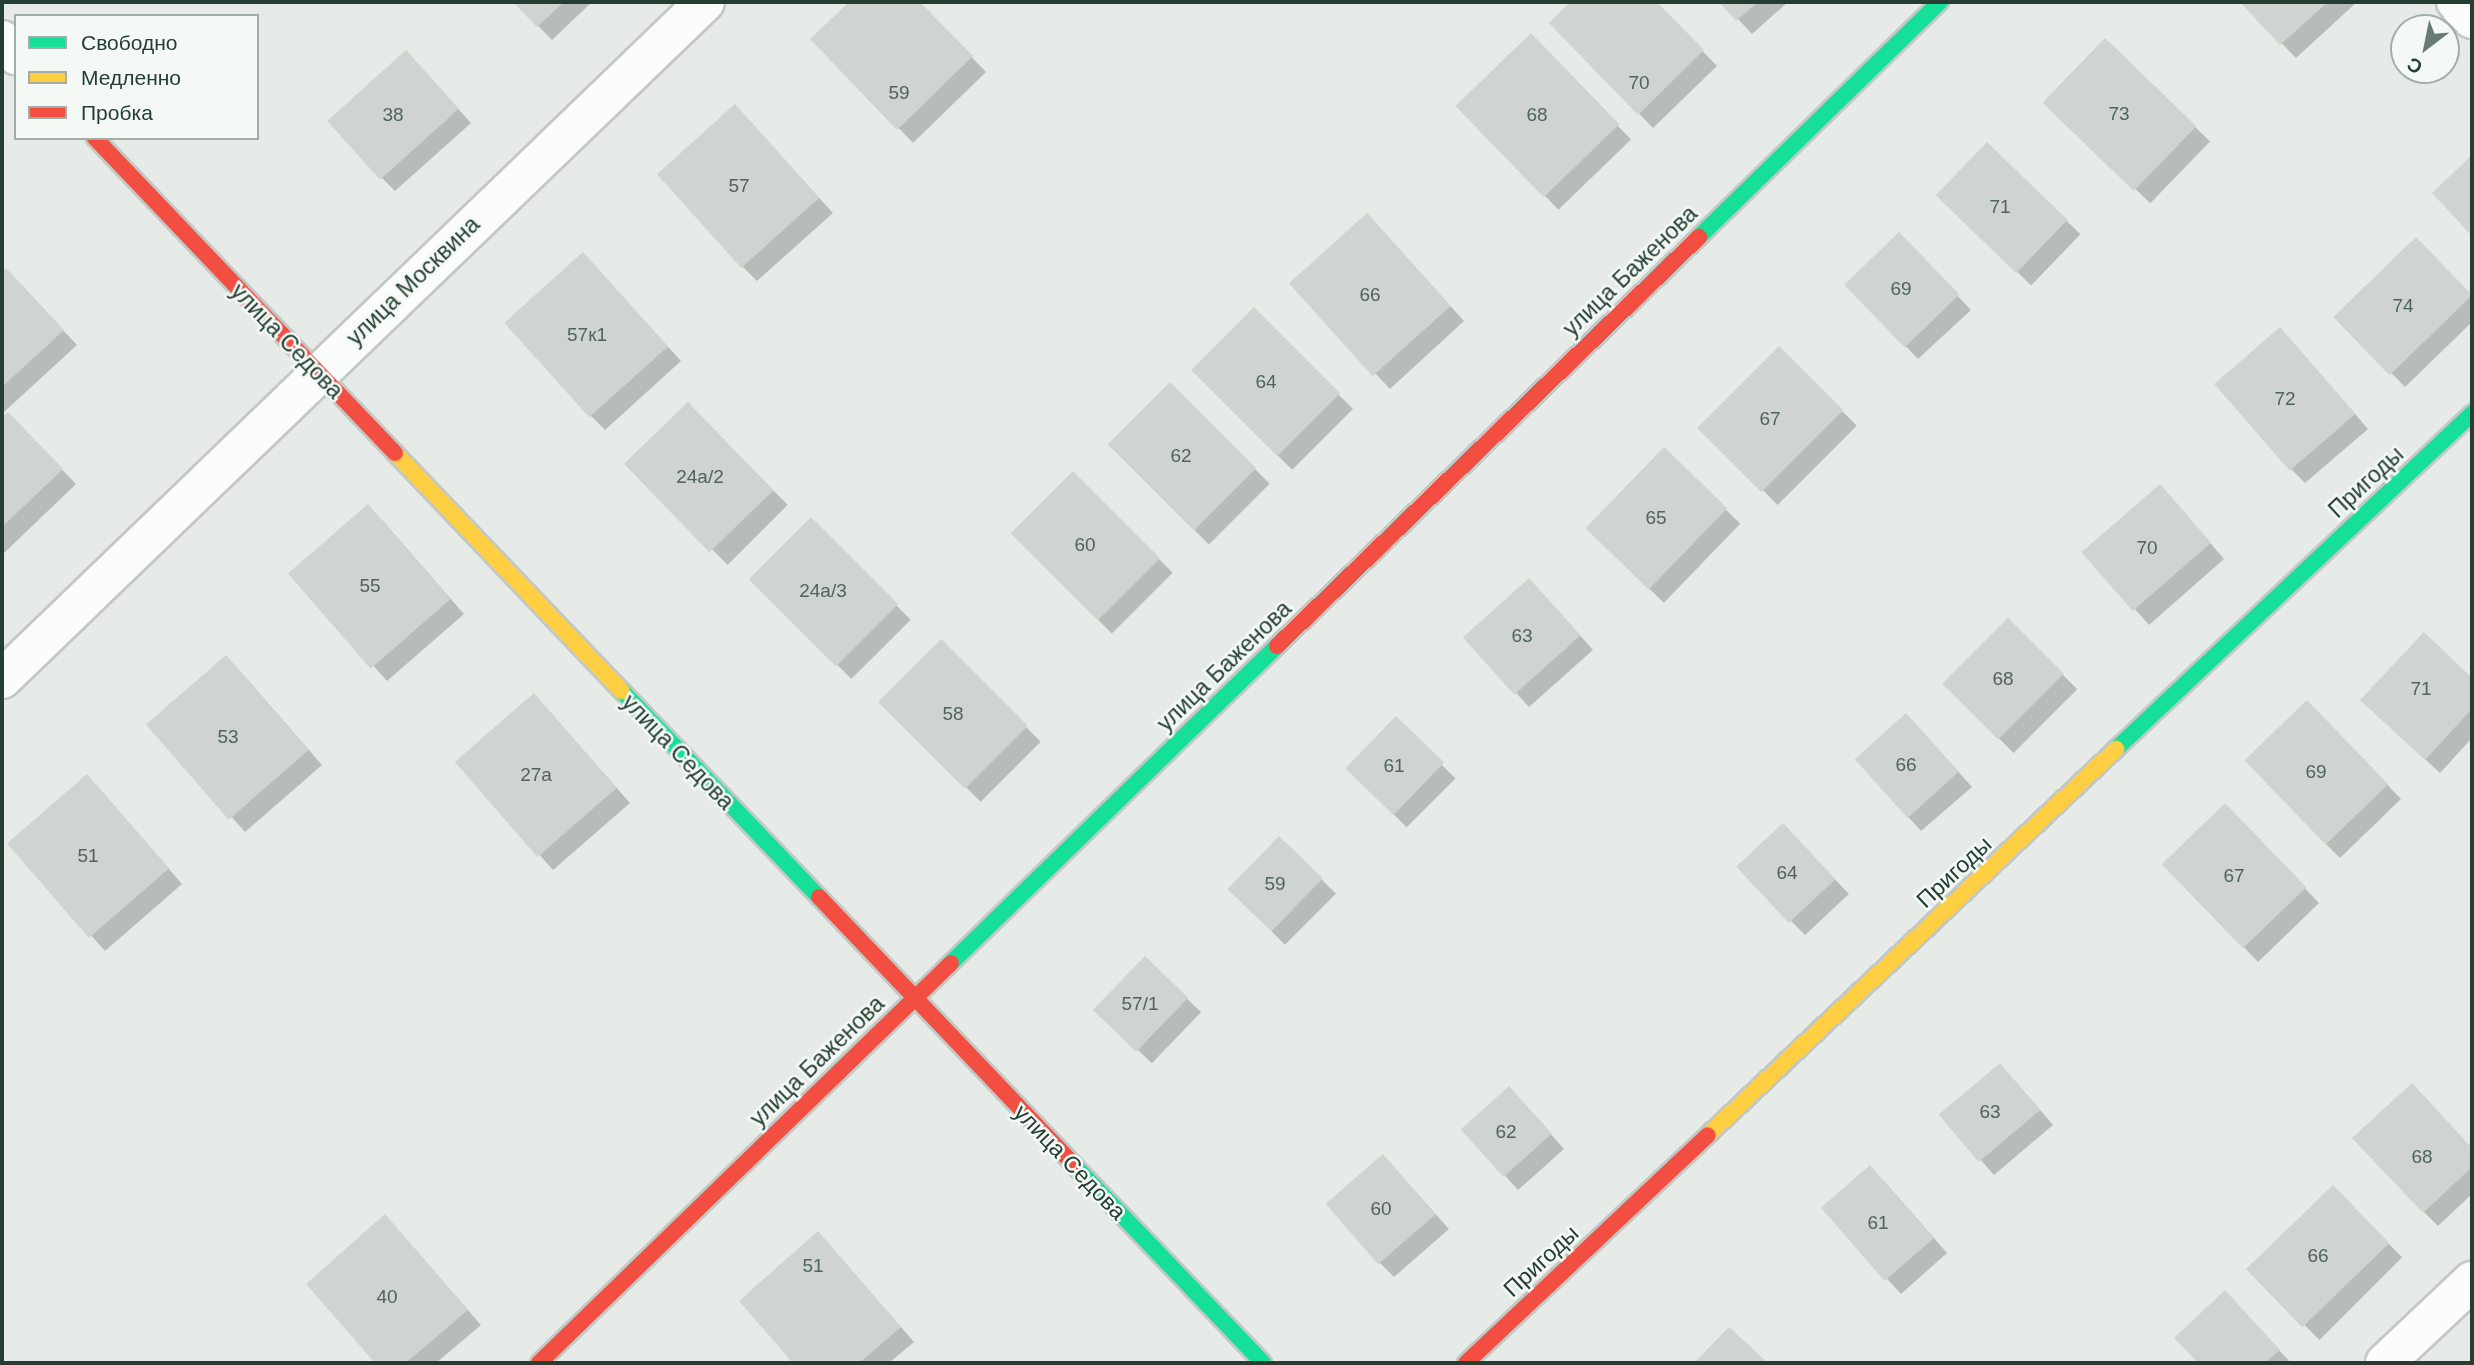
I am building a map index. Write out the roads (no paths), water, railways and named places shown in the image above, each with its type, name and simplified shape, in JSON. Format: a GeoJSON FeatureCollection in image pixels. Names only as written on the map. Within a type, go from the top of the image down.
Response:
{"type":"FeatureCollection","features":[{"type":"Feature","properties":{"kind":"street","name":"улица Москвина"},"geometry":{"type":"LineString","coordinates":[[2,679],[705,2]]}},
{"type":"Feature","properties":{"kind":"street","name":"улица Баженова"},"geometry":{"type":"LineString","coordinates":[[539,1363],[1940,2]]}},
{"type":"Feature","properties":{"kind":"street"},"geometry":{"type":"LineString","coordinates":[[2456,2],[2472,19]]}},
{"type":"Feature","properties":{"kind":"street"},"geometry":{"type":"LineString","coordinates":[[2,40],[14,53]]}},
{"type":"Feature","properties":{"kind":"street","name":"улица Седова"},"geometry":{"type":"LineString","coordinates":[[97,140],[1263,1363]]}},
{"type":"Feature","properties":{"kind":"street","name":"Пригоды"},"geometry":{"type":"LineString","coordinates":[[1466,1363],[2472,413]]}},
{"type":"Feature","properties":{"kind":"street"},"geometry":{"type":"LineString","coordinates":[[2385,1363],[2472,1282]]}}]}
